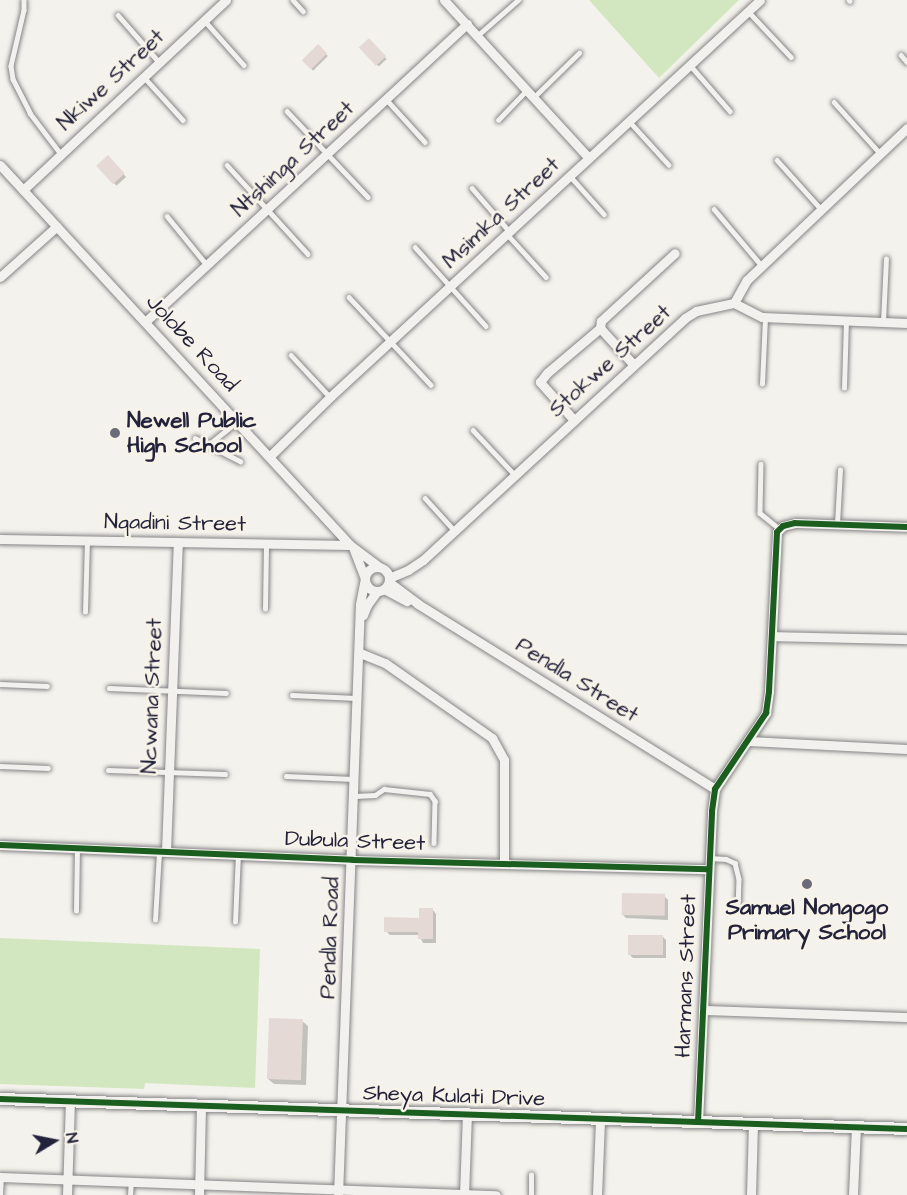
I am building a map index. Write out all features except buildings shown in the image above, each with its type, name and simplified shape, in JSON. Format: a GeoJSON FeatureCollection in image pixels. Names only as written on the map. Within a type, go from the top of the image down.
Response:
{"type":"FeatureCollection","features":[{"type":"Feature","properties":{"kind":"street"},"geometry":{"type":"LineString","coordinates":[[444,0],[589,158]]}},
{"type":"Feature","properties":{"kind":"street","name":"Msimka Street"},"geometry":{"type":"LineString","coordinates":[[270,456],[330,397],[760,0]]}},
{"type":"Feature","properties":{"kind":"street","name":"Nkiwe Street"},"geometry":{"type":"LineString","coordinates":[[23,189],[204,21],[219,2]]}},
{"type":"Feature","properties":{"kind":"street","name":"Ntshinga Street"},"geometry":{"type":"LineString","coordinates":[[145,322],[467,24]]}},
{"type":"Feature","properties":{"kind":"street"},"geometry":{"type":"LineString","coordinates":[[907,128],[747,280],[734,303],[752,314],[765,318],[907,323]]}},
{"type":"Feature","properties":{"kind":"street","name":"Jolobe Road"},"geometry":{"type":"LineString","coordinates":[[0,165],[352,547],[380,567],[385,585]]}},
{"type":"Feature","properties":{"kind":"street"},"geometry":{"type":"LineString","coordinates":[[0,277],[57,226]]}},
{"type":"Feature","properties":{"kind":"street"},"geometry":{"type":"LineString","coordinates":[[573,419],[546,390],[540,379],[600,328],[601,321],[675,253]]}},
{"type":"Feature","properties":{"kind":"street","name":"Stokwe Street"},"geometry":{"type":"LineString","coordinates":[[385,585],[423,560],[662,337],[696,311],[734,303]]}},
{"type":"Feature","properties":{"kind":"street"},"geometry":{"type":"LineString","coordinates":[[600,328],[633,364]]}},
{"type":"Feature","properties":{"kind":"street"},"geometry":{"type":"LineString","coordinates":[[781,527],[795,523],[907,527]]}},
{"type":"Feature","properties":{"kind":"street","name":"Harmans Street"},"geometry":{"type":"LineString","coordinates":[[698,1122],[708,869],[715,789],[766,712],[776,537],[781,527]]}},
{"type":"Feature","properties":{"kind":"street","name":"Nqadini Street"},"geometry":{"type":"LineString","coordinates":[[0,539],[352,547]]}},
{"type":"Feature","properties":{"kind":"street","name":"Ncwana Street"},"geometry":{"type":"LineString","coordinates":[[163,850],[169,772],[178,543]]}},
{"type":"Feature","properties":{"kind":"street","name":"Jolobe Road"},"geometry":{"type":"LineString","coordinates":[[352,547],[365,579]]}},
{"type":"Feature","properties":{"kind":"street"},"geometry":{"type":"LineString","coordinates":[[380,567],[370,570],[365,579],[368,586],[385,585]]}},
{"type":"Feature","properties":{"kind":"street","name":"Pendla Road"},"geometry":{"type":"LineString","coordinates":[[339,1192],[356,779],[361,591],[365,579]]}},
{"type":"Feature","properties":{"kind":"street","name":"Pendla Street"},"geometry":{"type":"LineString","coordinates":[[385,585],[715,789]]}},
{"type":"Feature","properties":{"kind":"street","name":"Pendla Road"},"geometry":{"type":"LineString","coordinates":[[361,626],[367,605],[385,585]]}},
{"type":"Feature","properties":{"kind":"street"},"geometry":{"type":"LineString","coordinates":[[772,636],[907,639]]}},
{"type":"Feature","properties":{"kind":"street"},"geometry":{"type":"LineString","coordinates":[[360,653],[385,663],[492,738],[504,760],[504,864]]}},
{"type":"Feature","properties":{"kind":"street"},"geometry":{"type":"LineString","coordinates":[[748,741],[907,749]]}},
{"type":"Feature","properties":{"kind":"street","name":"Dubula Street"},"geometry":{"type":"LineString","coordinates":[[0,845],[163,850],[352,860],[708,869]]}},
{"type":"Feature","properties":{"kind":"street"},"geometry":{"type":"LineString","coordinates":[[703,1010],[907,1017]]}},
{"type":"Feature","properties":{"kind":"street","name":"Sheya Kulati Drive"},"geometry":{"type":"LineString","coordinates":[[0,1099],[907,1129]]}},
{"type":"Feature","properties":{"kind":"street"},"geometry":{"type":"LineString","coordinates":[[67,1195],[70,1101]]}},
{"type":"Feature","properties":{"kind":"street"},"geometry":{"type":"LineString","coordinates":[[199,1195],[201,1105]]}},
{"type":"Feature","properties":{"kind":"street"},"geometry":{"type":"LineString","coordinates":[[464,1194],[467,1115]]}},
{"type":"Feature","properties":{"kind":"street"},"geometry":{"type":"LineString","coordinates":[[597,1195],[600,1119]]}},
{"type":"Feature","properties":{"kind":"street"},"geometry":{"type":"LineString","coordinates":[[751,1195],[753,1124]]}},
{"type":"Feature","properties":{"kind":"street"},"geometry":{"type":"LineString","coordinates":[[853,1195],[856,1127]]}},
{"type":"Feature","properties":{"kind":"street"},"geometry":{"type":"LineString","coordinates":[[0,1178],[199,1184],[266,1191],[496,1195]]}},
{"type":"Feature","properties":{"kind":"lane"},"geometry":{"type":"LineString","coordinates":[[24,0],[24,10],[11,66],[13,79],[30,113],[61,154]]}},
{"type":"Feature","properties":{"kind":"lane"},"geometry":{"type":"LineString","coordinates":[[293,0],[303,11]]}},
{"type":"Feature","properties":{"kind":"lane"},"geometry":{"type":"LineString","coordinates":[[477,36],[518,0]]}},
{"type":"Feature","properties":{"kind":"lane"},"geometry":{"type":"LineString","coordinates":[[748,11],[791,57]]}},
{"type":"Feature","properties":{"kind":"lane"},"geometry":{"type":"LineString","coordinates":[[118,15],[159,62]]}},
{"type":"Feature","properties":{"kind":"lane"},"geometry":{"type":"LineString","coordinates":[[204,21],[244,65]]}},
{"type":"Feature","properties":{"kind":"lane"},"geometry":{"type":"LineString","coordinates":[[498,120],[579,53]]}},
{"type":"Feature","properties":{"kind":"lane"},"geometry":{"type":"LineString","coordinates":[[901,55],[907,62]]}},
{"type":"Feature","properties":{"kind":"lane"},"geometry":{"type":"LineString","coordinates":[[690,65],[730,111]]}},
{"type":"Feature","properties":{"kind":"lane"},"geometry":{"type":"LineString","coordinates":[[144,77],[183,120]]}},
{"type":"Feature","properties":{"kind":"lane"},"geometry":{"type":"LineString","coordinates":[[386,99],[425,142]]}},
{"type":"Feature","properties":{"kind":"lane"},"geometry":{"type":"LineString","coordinates":[[834,102],[880,153]]}},
{"type":"Feature","properties":{"kind":"lane"},"geometry":{"type":"LineString","coordinates":[[287,111],[368,197]]}},
{"type":"Feature","properties":{"kind":"lane"},"geometry":{"type":"LineString","coordinates":[[629,121],[669,165]]}},
{"type":"Feature","properties":{"kind":"lane"},"geometry":{"type":"LineString","coordinates":[[777,160],[821,209]]}},
{"type":"Feature","properties":{"kind":"lane"},"geometry":{"type":"LineString","coordinates":[[227,165],[308,254]]}},
{"type":"Feature","properties":{"kind":"lane"},"geometry":{"type":"LineString","coordinates":[[570,176],[604,214]]}},
{"type":"Feature","properties":{"kind":"lane"},"geometry":{"type":"LineString","coordinates":[[472,188],[546,277]]}},
{"type":"Feature","properties":{"kind":"lane"},"geometry":{"type":"LineString","coordinates":[[714,209],[762,266]]}},
{"type":"Feature","properties":{"kind":"lane"},"geometry":{"type":"LineString","coordinates":[[166,216],[207,265]]}},
{"type":"Feature","properties":{"kind":"lane"},"geometry":{"type":"LineString","coordinates":[[415,247],[486,326]]}},
{"type":"Feature","properties":{"kind":"lane"},"geometry":{"type":"LineString","coordinates":[[884,322],[886,259]]}},
{"type":"Feature","properties":{"kind":"lane"},"geometry":{"type":"LineString","coordinates":[[349,297],[431,385]]}},
{"type":"Feature","properties":{"kind":"lane"},"geometry":{"type":"LineString","coordinates":[[762,384],[765,318]]}},
{"type":"Feature","properties":{"kind":"lane"},"geometry":{"type":"LineString","coordinates":[[844,388],[846,321]]}},
{"type":"Feature","properties":{"kind":"lane"},"geometry":{"type":"LineString","coordinates":[[291,355],[330,397]]}},
{"type":"Feature","properties":{"kind":"lane"},"geometry":{"type":"LineString","coordinates":[[208,445],[238,421]]}},
{"type":"Feature","properties":{"kind":"lane"},"geometry":{"type":"LineString","coordinates":[[473,430],[514,474]]}},
{"type":"Feature","properties":{"kind":"lane"},"geometry":{"type":"LineString","coordinates":[[195,438],[240,460]]}},
{"type":"Feature","properties":{"kind":"lane"},"geometry":{"type":"LineString","coordinates":[[761,464],[759,511],[781,527]]}},
{"type":"Feature","properties":{"kind":"lane"},"geometry":{"type":"LineString","coordinates":[[837,524],[840,470]]}},
{"type":"Feature","properties":{"kind":"lane"},"geometry":{"type":"LineString","coordinates":[[425,498],[454,530]]}},
{"type":"Feature","properties":{"kind":"lane"},"geometry":{"type":"LineString","coordinates":[[85,612],[87,541]]}},
{"type":"Feature","properties":{"kind":"lane"},"geometry":{"type":"LineString","coordinates":[[265,609],[266,544]]}},
{"type":"Feature","properties":{"kind":"lane"},"geometry":{"type":"LineString","coordinates":[[0,684],[47,686]]}},
{"type":"Feature","properties":{"kind":"lane"},"geometry":{"type":"LineString","coordinates":[[109,688],[226,693]]}},
{"type":"Feature","properties":{"kind":"lane"},"geometry":{"type":"LineString","coordinates":[[292,695],[358,698]]}},
{"type":"Feature","properties":{"kind":"lane"},"geometry":{"type":"LineString","coordinates":[[0,766],[48,768]]}},
{"type":"Feature","properties":{"kind":"lane"},"geometry":{"type":"LineString","coordinates":[[108,770],[225,774]]}},
{"type":"Feature","properties":{"kind":"lane"},"geometry":{"type":"LineString","coordinates":[[286,776],[356,779]]}},
{"type":"Feature","properties":{"kind":"lane"},"geometry":{"type":"LineString","coordinates":[[355,796],[375,795],[384,789],[430,794],[435,801],[434,843]]}},
{"type":"Feature","properties":{"kind":"lane"},"geometry":{"type":"LineString","coordinates":[[75,911],[77,848]]}},
{"type":"Feature","properties":{"kind":"lane"},"geometry":{"type":"LineString","coordinates":[[155,920],[163,850]]}},
{"type":"Feature","properties":{"kind":"lane"},"geometry":{"type":"LineString","coordinates":[[235,922],[238,854]]}},
{"type":"Feature","properties":{"kind":"lane"},"geometry":{"type":"LineString","coordinates":[[709,858],[726,859],[735,863],[738,879],[738,906]]}},
{"type":"Feature","properties":{"kind":"lane"},"geometry":{"type":"LineString","coordinates":[[531,1175],[531,1195]]}},
{"type":"Feature","properties":{"kind":"lane"},"geometry":{"type":"LineString","coordinates":[[0,1178],[0,1195]]}},
{"type":"Feature","properties":{"kind":"lane"},"geometry":{"type":"LineString","coordinates":[[130,1195],[131,1182]]}},
{"type":"Feature","properties":{"kind":"green space"},"geometry":{"type":"Polygon","coordinates":[[[589,0],[739,0],[659,78],[589,0]]]}},
{"type":"Feature","properties":{"kind":"green space"},"geometry":{"type":"Polygon","coordinates":[[[0,938],[260,949],[255,1088],[145,1083],[144,1089],[0,1084],[0,938]]]}},
{"type":"Feature","properties":{"kind":"cycle path"},"geometry":{"type":"LineString","coordinates":[[698,1122],[712,811],[715,789],[766,713],[777,532],[783,526],[795,523],[907,527]]}},
{"type":"Feature","properties":{"kind":"cycle path"},"geometry":{"type":"LineString","coordinates":[[0,845],[353,860],[708,869]]}},
{"type":"Feature","properties":{"kind":"cycle path"},"geometry":{"type":"LineString","coordinates":[[0,1099],[907,1129]]}},
{"type":"Feature","properties":{"kind":"place","name":"Newell Public High School"},"geometry":{"type":"Point","coordinates":[115,433]}},
{"type":"Feature","properties":{"kind":"place","name":"Samuel Nongogo Primary School"},"geometry":{"type":"Point","coordinates":[807,884]}}]}
